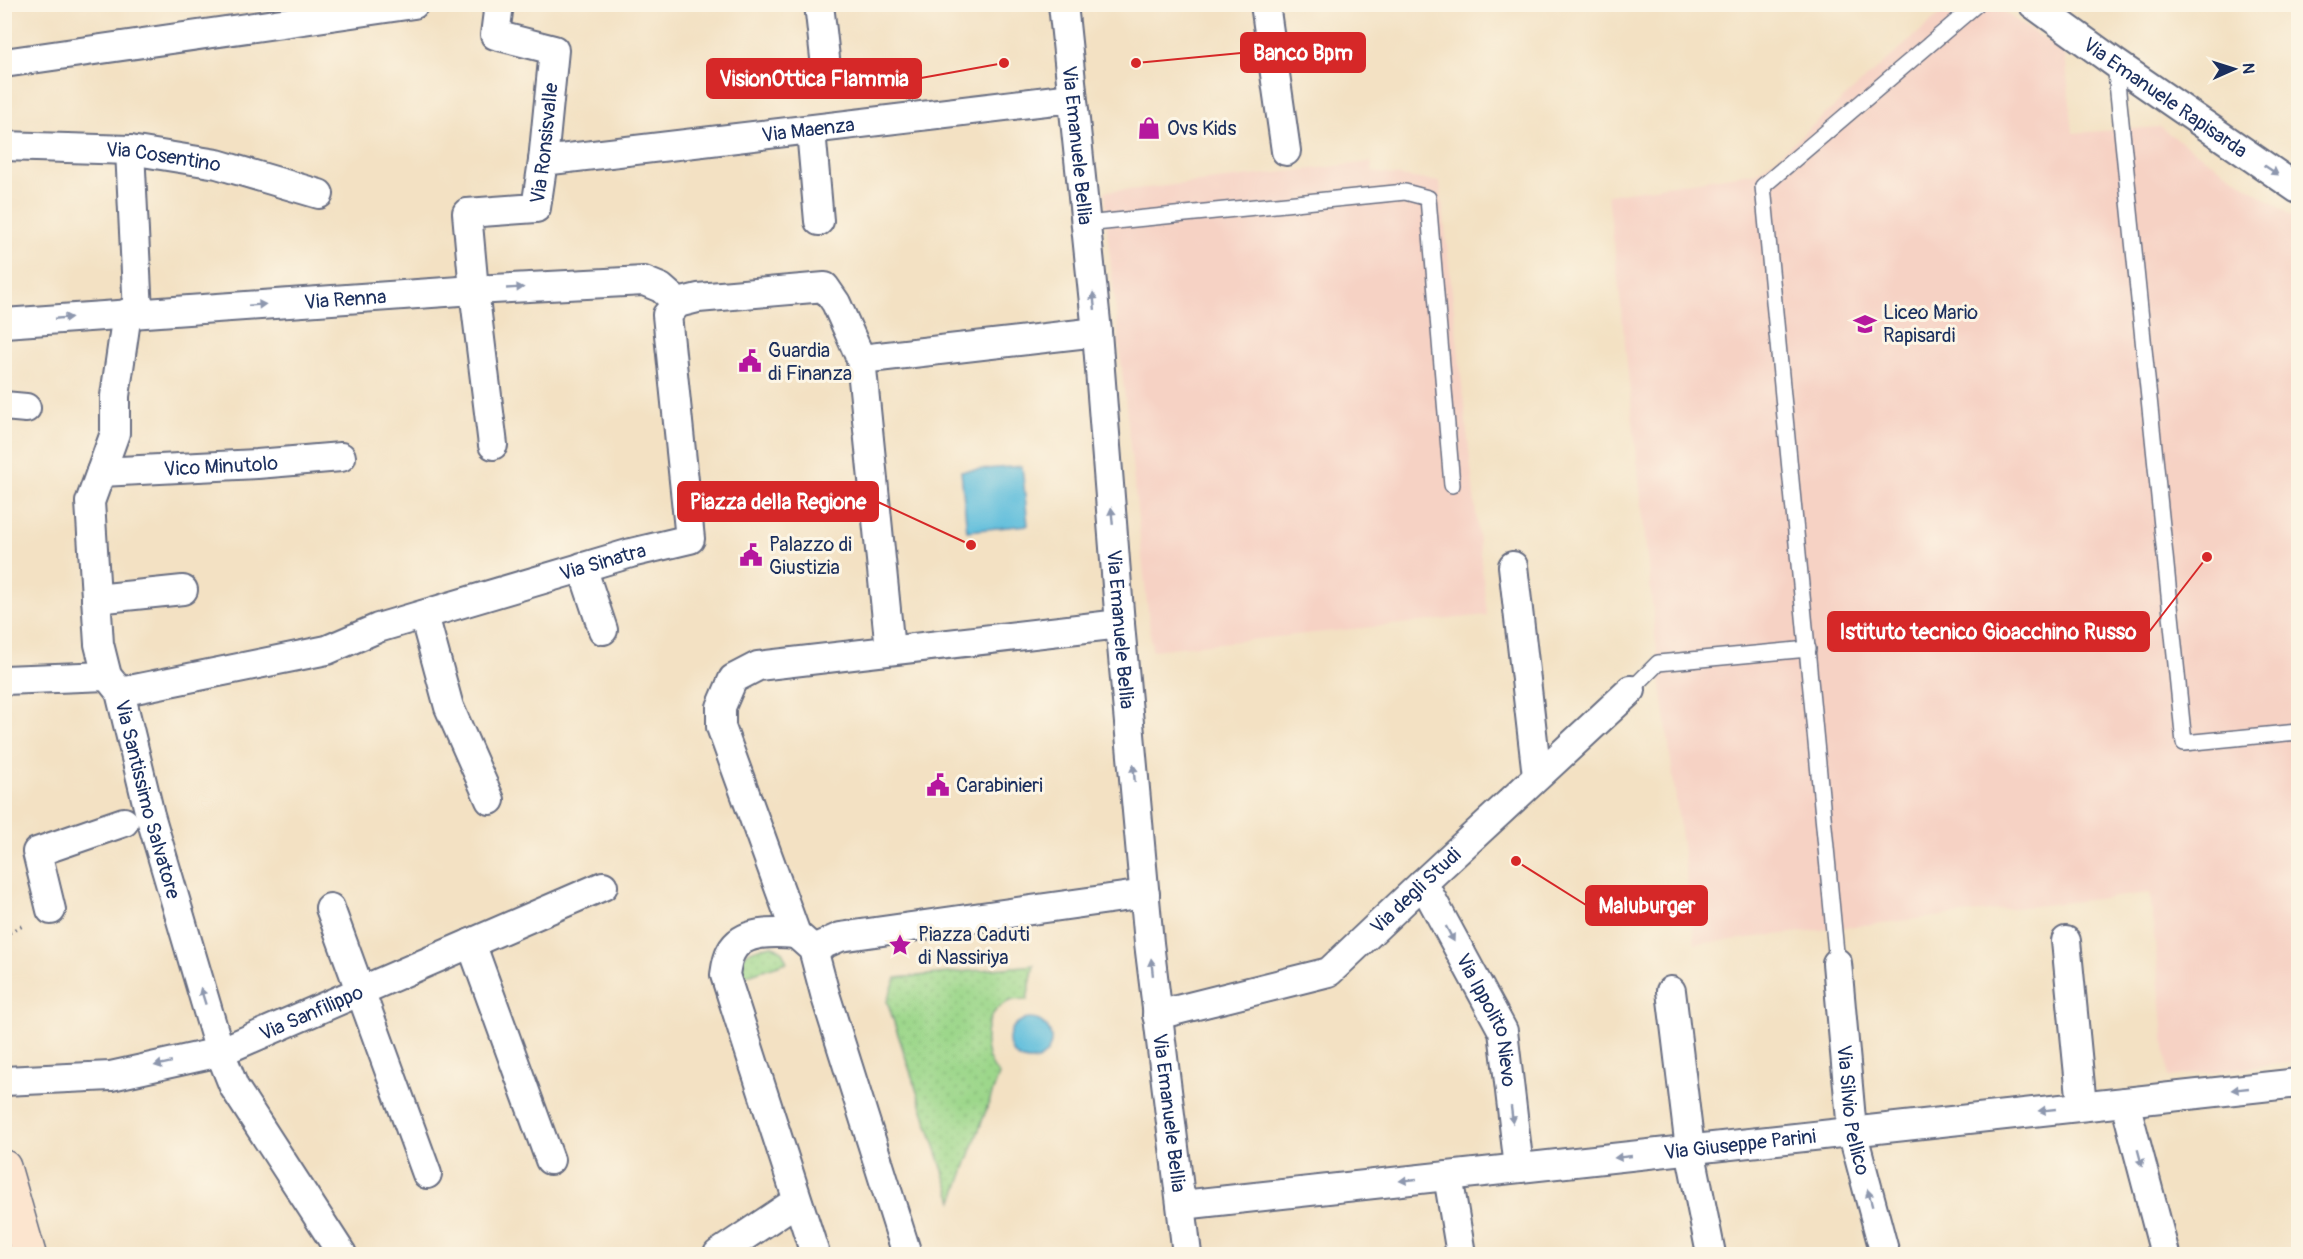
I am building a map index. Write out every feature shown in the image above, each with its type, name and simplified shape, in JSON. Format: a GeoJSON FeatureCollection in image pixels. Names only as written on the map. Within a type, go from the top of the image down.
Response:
{"type":"FeatureCollection","features":[{"type":"Feature","properties":{"kind":"street"},"geometry":{"type":"LineString","coordinates":[[4,63],[266,15],[414,4]]}},
{"type":"Feature","properties":{"kind":"street","name":"Via Ronsisvalle"},"geometry":{"type":"LineString","coordinates":[[493,445],[467,213],[536,208],[554,50],[495,35],[499,4]]}},
{"type":"Feature","properties":{"kind":"street"},"geometry":{"type":"LineString","coordinates":[[819,4],[826,67]]}},
{"type":"Feature","properties":{"kind":"street","name":"Via Emanuele Bellia"},"geometry":{"type":"LineString","coordinates":[[1063,4],[1097,332],[1120,624],[1157,1015],[1187,1254]]}},
{"type":"Feature","properties":{"kind":"street"},"geometry":{"type":"LineString","coordinates":[[1265,4],[1286,151]]}},
{"type":"Feature","properties":{"kind":"street","name":"Via Emanuele Rapisarda"},"geometry":{"type":"LineString","coordinates":[[2033,4],[2298,189]]}},
{"type":"Feature","properties":{"kind":"street","name":"Via Maenza"},"geometry":{"type":"LineString","coordinates":[[543,161],[1072,98]]}},
{"type":"Feature","properties":{"kind":"street"},"geometry":{"type":"LineString","coordinates":[[811,130],[819,221]]}},
{"type":"Feature","properties":{"kind":"street","name":"Via Cosentino"},"geometry":{"type":"LineString","coordinates":[[4,146],[130,150],[217,164],[319,195]]}},
{"type":"Feature","properties":{"kind":"street","name":"Via Santissimo Salvatore"},"geometry":{"type":"LineString","coordinates":[[130,150],[133,313],[115,396],[115,433],[90,502],[99,644],[114,684],[220,1052],[234,1087],[342,1254]]}},
{"type":"Feature","properties":{"kind":"street","name":"Via Renna"},"geometry":{"type":"LineString","coordinates":[[4,323],[474,290],[644,281],[661,288],[678,303]]}},
{"type":"Feature","properties":{"kind":"street"},"geometry":{"type":"LineString","coordinates":[[678,303],[698,298],[825,287],[836,303],[861,360],[890,650]]}},
{"type":"Feature","properties":{"kind":"street","name":"Via Sinatra"},"geometry":{"type":"LineString","coordinates":[[4,680],[114,684],[327,650],[378,628],[631,553],[690,539],[667,315],[678,303]]}},
{"type":"Feature","properties":{"kind":"street"},"geometry":{"type":"LineString","coordinates":[[861,360],[1097,332]]}},
{"type":"Feature","properties":{"kind":"street","name":"Vico Minutolo"},"geometry":{"type":"LineString","coordinates":[[101,472],[341,457]]}},
{"type":"Feature","properties":{"kind":"street"},"geometry":{"type":"LineString","coordinates":[[1513,566],[1537,776]]}},
{"type":"Feature","properties":{"kind":"street"},"geometry":{"type":"LineString","coordinates":[[582,567],[603,630]]}},
{"type":"Feature","properties":{"kind":"street"},"geometry":{"type":"LineString","coordinates":[[96,599],[183,590]]}},
{"type":"Feature","properties":{"kind":"street"},"geometry":{"type":"LineString","coordinates":[[424,615],[449,707],[490,800]]}},
{"type":"Feature","properties":{"kind":"street"},"geometry":{"type":"LineString","coordinates":[[907,1254],[825,994],[721,727],[721,707],[733,678],[758,666],[1120,624]]}},
{"type":"Feature","properties":{"kind":"street","name":"Via degli Studi"},"geometry":{"type":"LineString","coordinates":[[1157,1015],[1329,972],[1630,690]]}},
{"type":"Feature","properties":{"kind":"street"},"geometry":{"type":"LineString","coordinates":[[51,910],[36,852],[124,822]]}},
{"type":"Feature","properties":{"kind":"street","name":"Via Ippolito Nievo"},"geometry":{"type":"LineString","coordinates":[[1423,883],[1503,1031],[1519,1168]]}},
{"type":"Feature","properties":{"kind":"street","name":"Via Sanfilippo"},"geometry":{"type":"LineString","coordinates":[[4,1080],[111,1076],[220,1052],[603,885]]}},
{"type":"Feature","properties":{"kind":"street"},"geometry":{"type":"LineString","coordinates":[[814,1254],[724,975],[731,951],[747,938],[769,932],[805,942],[1145,894]]}},
{"type":"Feature","properties":{"kind":"street"},"geometry":{"type":"LineString","coordinates":[[330,908],[427,1174]]}},
{"type":"Feature","properties":{"kind":"street"},"geometry":{"type":"LineString","coordinates":[[2066,941],[2082,1106]]}},
{"type":"Feature","properties":{"kind":"street"},"geometry":{"type":"LineString","coordinates":[[471,943],[550,1160]]}},
{"type":"Feature","properties":{"kind":"street","name":"Via Silvio Pellico"},"geometry":{"type":"LineString","coordinates":[[1837,963],[1852,1131],[1885,1254]]}},
{"type":"Feature","properties":{"kind":"street"},"geometry":{"type":"LineString","coordinates":[[1671,991],[1690,1149],[1711,1254]]}},
{"type":"Feature","properties":{"kind":"street","name":"Via Giuseppe Parini"},"geometry":{"type":"LineString","coordinates":[[1182,1205],[2298,1083]]}},
{"type":"Feature","properties":{"kind":"street"},"geometry":{"type":"LineString","coordinates":[[2125,1102],[2165,1254]]}},
{"type":"Feature","properties":{"kind":"street"},"geometry":{"type":"LineString","coordinates":[[4,1167],[29,1254]]}},
{"type":"Feature","properties":{"kind":"street"},"geometry":{"type":"LineString","coordinates":[[1448,1176],[1461,1254]]}},
{"type":"Feature","properties":{"kind":"street"},"geometry":{"type":"LineString","coordinates":[[718,1254],[797,1201]]}},
{"type":"Feature","properties":{"kind":"lane"},"geometry":{"type":"LineString","coordinates":[[1837,963],[1763,186],[1977,4]]}},
{"type":"Feature","properties":{"kind":"lane"},"geometry":{"type":"LineString","coordinates":[[2115,63],[2184,743],[2298,732]]}},
{"type":"Feature","properties":{"kind":"lane"},"geometry":{"type":"LineString","coordinates":[[1085,224],[1405,192],[1428,198],[1452,485]]}},
{"type":"Feature","properties":{"kind":"lane"},"geometry":{"type":"LineString","coordinates":[[1630,690],[1658,663],[1808,649]]}},
{"type":"Feature","properties":{"kind":"shaded area"},"geometry":{"type":"Polygon","coordinates":[[[1992,4],[2065,53],[2073,133],[2159,127],[2298,220],[2298,1062],[2168,1077],[2150,893],[1695,944],[1658,663],[1608,195],[1757,172],[1950,5],[1992,4]]]}},
{"type":"Feature","properties":{"kind":"shaded area"},"geometry":{"type":"Polygon","coordinates":[[[1371,162],[1373,172],[1440,182],[1487,615],[1152,650],[1106,221],[1105,191],[1371,162]]]}},
{"type":"Feature","properties":{"kind":"green space"},"geometry":{"type":"Polygon","coordinates":[[[772,945],[782,951],[787,962],[742,977],[741,962],[747,953],[772,945]]]}},
{"type":"Feature","properties":{"kind":"green space"},"geometry":{"type":"Polygon","coordinates":[[[1034,965],[1027,1000],[1013,1000],[1001,1005],[993,1014],[988,1025],[987,1051],[991,1064],[999,1075],[953,1201],[887,1001],[896,978],[1034,965]]]}},
{"type":"Feature","properties":{"kind":"water"},"geometry":{"type":"Polygon","coordinates":[[[1022,466],[1028,525],[967,531],[961,471],[1022,466]]]}},
{"type":"Feature","properties":{"kind":"water"},"geometry":{"type":"Polygon","coordinates":[[[1030,1019],[1038,1020],[1045,1025],[1050,1032],[1050,1048],[1045,1055],[1038,1060],[1030,1061],[1022,1060],[1015,1055],[1010,1048],[1009,1040],[1010,1032],[1015,1025],[1022,1020],[1030,1019]]]}},
{"type":"Feature","properties":{"kind":"place","name":"VisionOttica Flammia"},"geometry":{"type":"Point","coordinates":[1004,63]}},
{"type":"Feature","properties":{"kind":"place","name":"Banco Bpm"},"geometry":{"type":"Point","coordinates":[1136,63]}},
{"type":"Feature","properties":{"kind":"place","name":"Ovs Kids"},"geometry":{"type":"Point","coordinates":[1149,128]}},
{"type":"Feature","properties":{"kind":"place","name":"Liceo Mario Rapisardi"},"geometry":{"type":"Point","coordinates":[1865,324]}},
{"type":"Feature","properties":{"kind":"place","name":"Guardia di Finanza"},"geometry":{"type":"Point","coordinates":[750,361]}},
{"type":"Feature","properties":{"kind":"place","name":"Piazza della Regione"},"geometry":{"type":"Point","coordinates":[971,545]}},
{"type":"Feature","properties":{"kind":"place","name":"Palazzo di Giustizia"},"geometry":{"type":"Point","coordinates":[751,555]}},
{"type":"Feature","properties":{"kind":"place","name":"Istituto tecnico Gioacchino Russo"},"geometry":{"type":"Point","coordinates":[2207,557]}},
{"type":"Feature","properties":{"kind":"place","name":"Carabinieri"},"geometry":{"type":"Point","coordinates":[938,785]}},
{"type":"Feature","properties":{"kind":"place","name":"Maluburger"},"geometry":{"type":"Point","coordinates":[1516,861]}},
{"type":"Feature","properties":{"kind":"place","name":"Piazza Caduti di Nassiriya"},"geometry":{"type":"Point","coordinates":[900,945]}}]}
